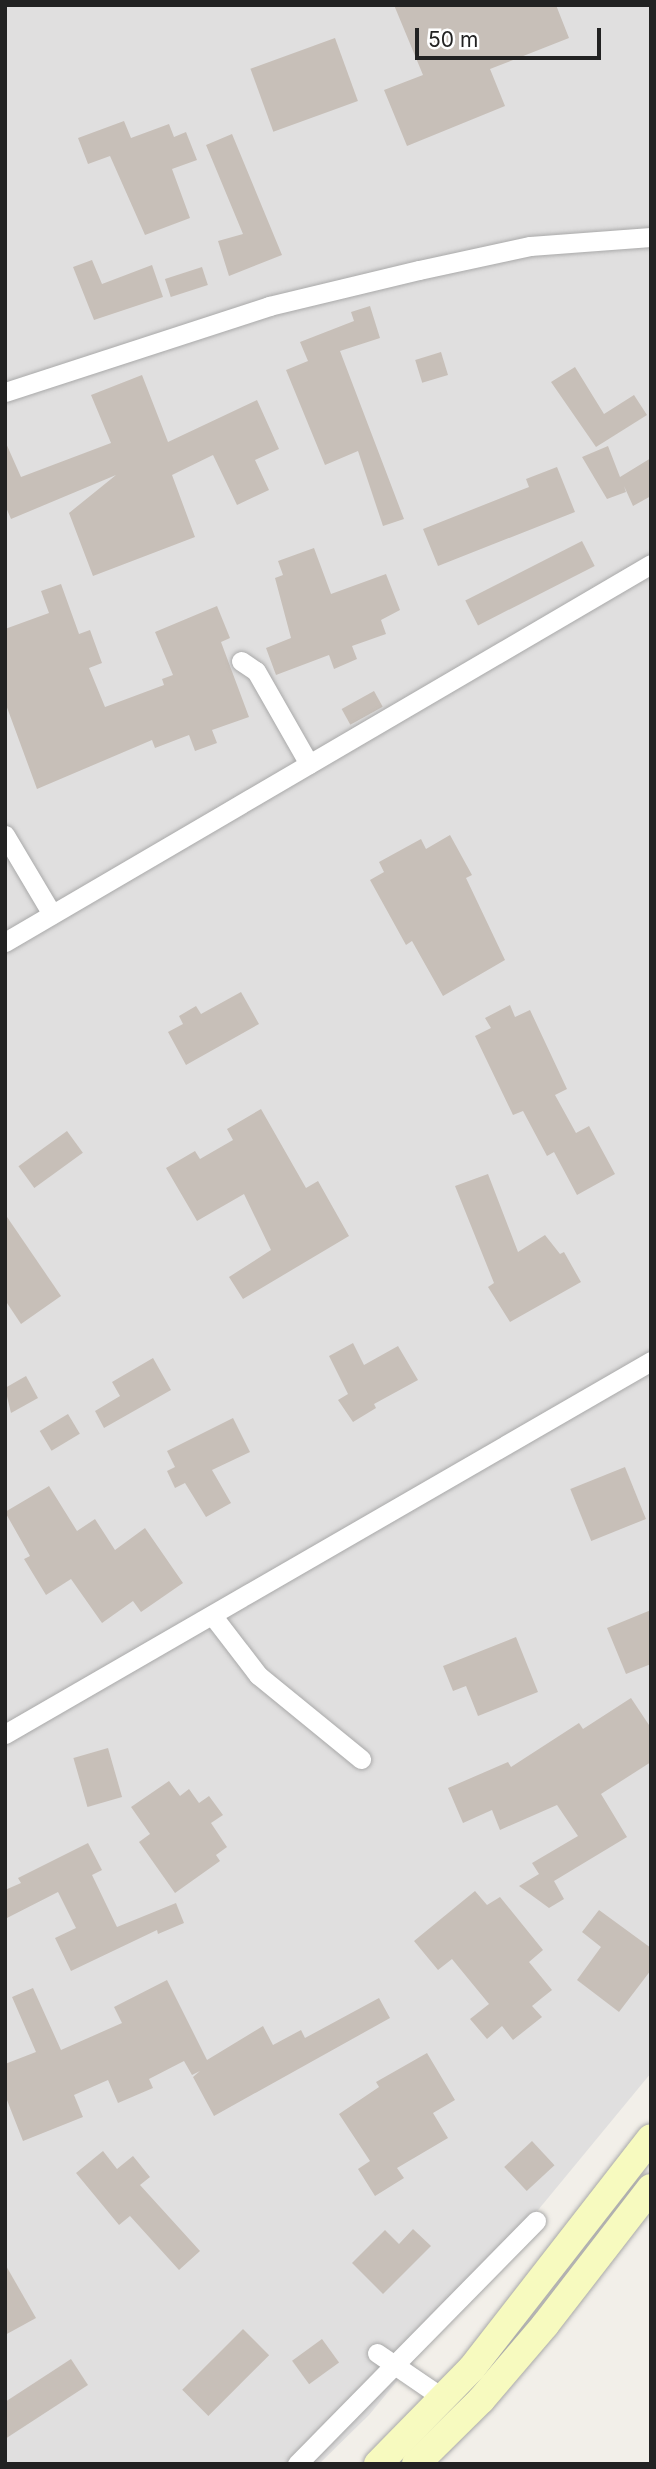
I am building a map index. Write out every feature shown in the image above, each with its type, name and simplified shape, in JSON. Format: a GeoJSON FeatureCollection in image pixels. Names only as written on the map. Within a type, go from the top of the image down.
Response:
{"type":"FeatureCollection","features":[{"type":"Feature","properties":{"kind":"main road"},"geometry":{"type":"LineString","coordinates":[[378,2464],[443,2398],[651,2138]]}},
{"type":"Feature","properties":{"kind":"main road"},"geometry":{"type":"LineString","coordinates":[[416,2464],[481,2400],[545,2325],[651,2188]]}},
{"type":"Feature","properties":{"kind":"street"},"geometry":{"type":"LineString","coordinates":[[5,393],[152,341],[337,289],[530,246],[651,237]]}},
{"type":"Feature","properties":{"kind":"street"},"geometry":{"type":"LineString","coordinates":[[5,942],[651,565]]}},
{"type":"Feature","properties":{"kind":"street"},"geometry":{"type":"LineString","coordinates":[[241,661],[256,671],[309,764]]}},
{"type":"Feature","properties":{"kind":"street"},"geometry":{"type":"LineString","coordinates":[[5,835],[52,914]]}},
{"type":"Feature","properties":{"kind":"street"},"geometry":{"type":"LineString","coordinates":[[5,1734],[651,1361]]}},
{"type":"Feature","properties":{"kind":"street"},"geometry":{"type":"LineString","coordinates":[[212,1615],[258,1675],[362,1759]]}},
{"type":"Feature","properties":{"kind":"street"},"geometry":{"type":"LineString","coordinates":[[297,2464],[536,2221]]}},
{"type":"Feature","properties":{"kind":"street"},"geometry":{"type":"LineString","coordinates":[[377,2353],[443,2398]]}},
{"type":"Feature","properties":{"kind":"shaded area"},"geometry":{"type":"Polygon","coordinates":[[[5,5],[651,5],[651,2073],[369,2415],[319,2464],[5,2464],[5,5]]]}},
{"type":"Feature","properties":{"kind":"building"},"geometry":{"type":"Polygon","coordinates":[[[394,5],[556,5],[569,38],[490,69],[505,106],[407,146],[384,90],[423,75],[394,5]]]}},
{"type":"Feature","properties":{"kind":"building"},"geometry":{"type":"Polygon","coordinates":[[[335,38],[358,101],[273,132],[250,69],[335,38]]]}},
{"type":"Feature","properties":{"kind":"building"},"geometry":{"type":"Polygon","coordinates":[[[124,121],[131,138],[169,124],[174,137],[186,132],[197,160],[172,169],[190,218],[145,235],[110,156],[88,164],[78,138],[124,121]]]}},
{"type":"Feature","properties":{"kind":"building"},"geometry":{"type":"Polygon","coordinates":[[[232,134],[282,255],[229,276],[218,241],[243,234],[206,145],[232,134]]]}},
{"type":"Feature","properties":{"kind":"building"},"geometry":{"type":"Polygon","coordinates":[[[92,260],[102,284],[152,265],[163,297],[94,320],[73,267],[92,260]]]}},
{"type":"Feature","properties":{"kind":"building"},"geometry":{"type":"Polygon","coordinates":[[[202,267],[208,285],[171,297],[165,279],[202,267]]]}},
{"type":"Feature","properties":{"kind":"building"},"geometry":{"type":"Polygon","coordinates":[[[370,306],[380,338],[340,351],[404,519],[383,526],[358,451],[325,465],[286,370],[308,361],[300,342],[354,321],[351,312],[370,306]]]}},
{"type":"Feature","properties":{"kind":"building"},"geometry":{"type":"Polygon","coordinates":[[[441,352],[448,375],[422,383],[415,360],[441,352]]]}},
{"type":"Feature","properties":{"kind":"building"},"geometry":{"type":"Polygon","coordinates":[[[575,367],[604,414],[634,395],[647,415],[596,447],[551,382],[575,367]]]}},
{"type":"Feature","properties":{"kind":"building"},"geometry":{"type":"Polygon","coordinates":[[[142,375],[168,442],[257,400],[279,449],[255,460],[269,490],[237,505],[213,455],[172,475],[195,537],[93,576],[69,513],[116,475],[11,519],[5,505],[5,441],[21,477],[111,443],[91,395],[142,375]]]}},
{"type":"Feature","properties":{"kind":"building"},"geometry":{"type":"Polygon","coordinates":[[[608,446],[620,477],[651,458],[651,496],[633,506],[624,486],[626,492],[607,499],[582,457],[608,446]]]}},
{"type":"Feature","properties":{"kind":"building"},"geometry":{"type":"Polygon","coordinates":[[[557,467],[575,512],[438,566],[423,529],[529,487],[526,479],[557,467]]]}},
{"type":"Feature","properties":{"kind":"building"},"geometry":{"type":"Polygon","coordinates":[[[582,541],[595,566],[478,625],[465,600],[582,541]]]}},
{"type":"Feature","properties":{"kind":"building"},"geometry":{"type":"Polygon","coordinates":[[[314,548],[331,594],[386,574],[400,610],[381,620],[386,634],[352,646],[357,659],[334,669],[329,655],[276,675],[266,648],[291,638],[275,578],[283,575],[278,561],[314,548]]]}},
{"type":"Feature","properties":{"kind":"building"},"geometry":{"type":"Polygon","coordinates":[[[61,584],[79,634],[90,630],[102,663],[89,668],[105,707],[164,685],[162,679],[173,675],[155,632],[217,606],[230,638],[221,642],[249,717],[212,730],[217,743],[195,751],[189,735],[155,748],[152,740],[37,789],[5,702],[5,629],[49,613],[41,591],[61,584]]]}},
{"type":"Feature","properties":{"kind":"building"},"geometry":{"type":"Polygon","coordinates":[[[374,691],[383,707],[350,725],[342,709],[374,691]]]}},
{"type":"Feature","properties":{"kind":"building"},"geometry":{"type":"Polygon","coordinates":[[[450,835],[472,875],[466,878],[505,960],[443,996],[412,941],[406,945],[370,880],[384,872],[379,862],[421,839],[426,849],[450,835]]]}},
{"type":"Feature","properties":{"kind":"building"},"geometry":{"type":"Polygon","coordinates":[[[241,992],[259,1024],[186,1065],[168,1032],[183,1024],[179,1016],[196,1006],[201,1014],[241,992]]]}},
{"type":"Feature","properties":{"kind":"building"},"geometry":{"type":"Polygon","coordinates":[[[510,1005],[515,1017],[530,1010],[567,1089],[555,1095],[576,1133],[589,1126],[615,1174],[577,1195],[554,1152],[547,1156],[523,1111],[513,1115],[475,1036],[491,1028],[485,1018],[510,1005]]]}},
{"type":"Feature","properties":{"kind":"building"},"geometry":{"type":"Polygon","coordinates":[[[261,1109],[306,1188],[318,1181],[349,1236],[243,1299],[229,1277],[271,1250],[244,1194],[197,1221],[166,1168],[195,1151],[200,1159],[233,1140],[227,1129],[261,1109]]]}},
{"type":"Feature","properties":{"kind":"building"},"geometry":{"type":"Polygon","coordinates":[[[67,1131],[83,1153],[34,1188],[18,1166],[67,1131]]]}},
{"type":"Feature","properties":{"kind":"building"},"geometry":{"type":"Polygon","coordinates":[[[488,1174],[518,1252],[545,1235],[560,1254],[564,1252],[581,1282],[510,1322],[488,1287],[494,1283],[455,1186],[488,1174]]]}},
{"type":"Feature","properties":{"kind":"building"},"geometry":{"type":"Polygon","coordinates":[[[5,1214],[61,1296],[21,1324],[5,1300],[5,1214]]]}},
{"type":"Feature","properties":{"kind":"building"},"geometry":{"type":"Polygon","coordinates":[[[353,1343],[364,1365],[398,1346],[418,1380],[374,1404],[376,1408],[353,1422],[338,1400],[348,1394],[329,1356],[353,1343]]]}},
{"type":"Feature","properties":{"kind":"building"},"geometry":{"type":"Polygon","coordinates":[[[153,1358],[171,1390],[104,1428],[95,1411],[120,1396],[112,1382],[153,1358]]]}},
{"type":"Feature","properties":{"kind":"building"},"geometry":{"type":"Polygon","coordinates":[[[26,1376],[38,1398],[11,1413],[5,1388],[26,1376]]]}},
{"type":"Feature","properties":{"kind":"building"},"geometry":{"type":"Polygon","coordinates":[[[68,1414],[80,1434],[52,1451],[40,1431],[68,1414]]]}},
{"type":"Feature","properties":{"kind":"building"},"geometry":{"type":"Polygon","coordinates":[[[233,1418],[250,1452],[212,1470],[231,1503],[206,1517],[185,1483],[175,1488],[167,1471],[175,1467],[167,1451],[233,1418]]]}},
{"type":"Feature","properties":{"kind":"building"},"geometry":{"type":"Polygon","coordinates":[[[625,1467],[646,1519],[591,1541],[570,1489],[625,1467]]]}},
{"type":"Feature","properties":{"kind":"building"},"geometry":{"type":"Polygon","coordinates":[[[49,1486],[77,1531],[95,1519],[115,1550],[145,1528],[183,1583],[141,1612],[133,1601],[102,1623],[71,1579],[46,1595],[24,1559],[30,1556],[5,1512],[49,1486]]]}},
{"type":"Feature","properties":{"kind":"building"},"geometry":{"type":"Polygon","coordinates":[[[651,1610],[651,1664],[626,1674],[607,1628],[651,1610]]]}},
{"type":"Feature","properties":{"kind":"building"},"geometry":{"type":"Polygon","coordinates":[[[516,1637],[538,1692],[478,1716],[466,1686],[453,1691],[443,1666],[516,1637]]]}},
{"type":"Feature","properties":{"kind":"building"},"geometry":{"type":"Polygon","coordinates":[[[631,1698],[651,1728],[651,1762],[601,1794],[627,1837],[554,1881],[564,1899],[549,1908],[519,1886],[539,1874],[532,1863],[578,1836],[557,1805],[500,1830],[492,1810],[463,1823],[448,1788],[508,1762],[511,1767],[579,1723],[583,1729],[631,1698]]]}},
{"type":"Feature","properties":{"kind":"building"},"geometry":{"type":"Polygon","coordinates":[[[108,1748],[122,1797],[87,1807],[73,1758],[108,1748]]]}},
{"type":"Feature","properties":{"kind":"building"},"geometry":{"type":"Polygon","coordinates":[[[169,1781],[180,1796],[189,1789],[199,1803],[209,1796],[223,1815],[211,1823],[227,1847],[216,1855],[220,1861],[175,1893],[139,1842],[150,1834],[131,1807],[169,1781]]]}},
{"type":"Feature","properties":{"kind":"building"},"geometry":{"type":"Polygon","coordinates":[[[88,1843],[102,1870],[92,1875],[117,1927],[176,1903],[184,1923],[158,1934],[157,1930],[71,1971],[55,1938],[76,1928],[58,1892],[5,1919],[5,1890],[21,1883],[18,1878],[88,1843]]]}},
{"type":"Feature","properties":{"kind":"building"},"geometry":{"type":"Polygon","coordinates":[[[475,1891],[487,1905],[500,1897],[543,1950],[529,1962],[552,1990],[532,2006],[542,2017],[513,2040],[502,2026],[487,2039],[470,2019],[489,2004],[452,1959],[438,1970],[414,1941],[475,1891]]]}},
{"type":"Feature","properties":{"kind":"building"},"geometry":{"type":"Polygon","coordinates":[[[599,1910],[651,1948],[651,1970],[619,2012],[577,1980],[601,1947],[582,1932],[599,1910]]]}},
{"type":"Feature","properties":{"kind":"building"},"geometry":{"type":"Polygon","coordinates":[[[167,1980],[207,2060],[263,2026],[273,2045],[301,2030],[305,2038],[379,1998],[390,2018],[214,2116],[193,2077],[200,2071],[192,2075],[184,2061],[149,2079],[153,2088],[118,2103],[108,2080],[74,2095],[83,2117],[23,2141],[5,2095],[5,2064],[36,2052],[12,1997],[33,1988],[61,2050],[122,2023],[114,2007],[167,1980]]]}},
{"type":"Feature","properties":{"kind":"building"},"geometry":{"type":"Polygon","coordinates":[[[427,2053],[455,2100],[433,2113],[448,2138],[397,2168],[404,2178],[375,2196],[358,2169],[370,2161],[339,2114],[379,2087],[376,2082],[427,2053]]]}},
{"type":"Feature","properties":{"kind":"building"},"geometry":{"type":"Polygon","coordinates":[[[532,2141],[555,2165],[527,2191],[504,2167],[532,2141]]]}},
{"type":"Feature","properties":{"kind":"building"},"geometry":{"type":"Polygon","coordinates":[[[103,2151],[117,2169],[133,2156],[150,2177],[140,2185],[200,2251],[179,2270],[130,2216],[119,2225],[76,2173],[103,2151]]]}},
{"type":"Feature","properties":{"kind":"building"},"geometry":{"type":"Polygon","coordinates":[[[413,2229],[431,2246],[383,2294],[352,2263],[385,2230],[399,2244],[413,2229]]]}},
{"type":"Feature","properties":{"kind":"building"},"geometry":{"type":"Polygon","coordinates":[[[5,2264],[36,2318],[5,2335],[5,2264]]]}},
{"type":"Feature","properties":{"kind":"building"},"geometry":{"type":"Polygon","coordinates":[[[243,2329],[269,2355],[208,2416],[182,2390],[243,2329]]]}},
{"type":"Feature","properties":{"kind":"building"},"geometry":{"type":"Polygon","coordinates":[[[322,2339],[339,2362],[309,2384],[292,2361],[322,2339]]]}},
{"type":"Feature","properties":{"kind":"building"},"geometry":{"type":"Polygon","coordinates":[[[71,2359],[88,2385],[5,2439],[5,2402],[71,2359]]]}}]}
